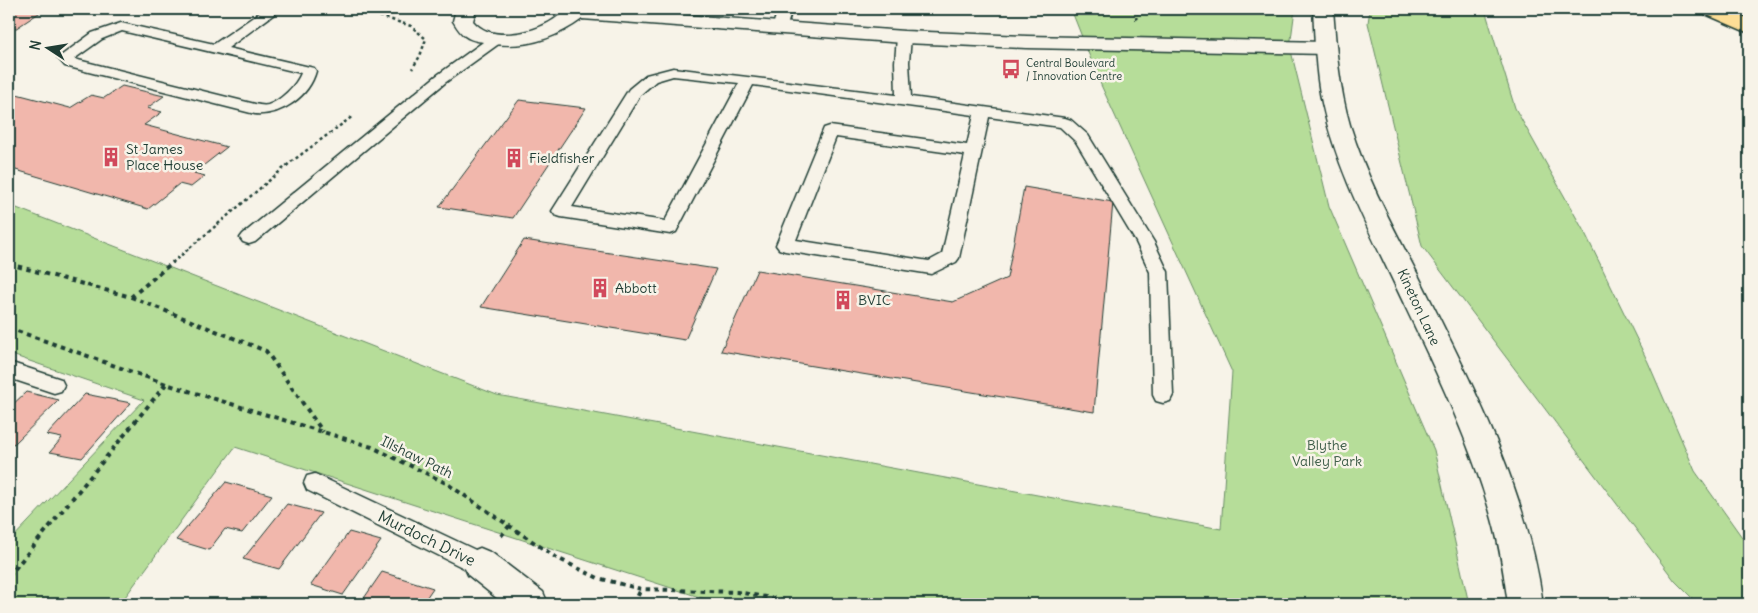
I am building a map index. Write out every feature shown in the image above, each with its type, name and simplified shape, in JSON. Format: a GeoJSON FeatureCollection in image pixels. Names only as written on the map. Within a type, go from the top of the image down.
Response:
{"type":"FeatureCollection","features":[{"type":"Feature","properties":{"kind":"highway"},"geometry":{"type":"LineString","coordinates":[[1710,9],[1749,27]]}},
{"type":"Feature","properties":{"kind":"street"},"geometry":{"type":"LineString","coordinates":[[466,9],[463,21],[472,33],[495,40],[515,40],[544,34],[562,26],[578,11],[779,29],[904,36],[1027,42],[1326,48]]}},
{"type":"Feature","properties":{"kind":"street","name":"Kineton Lane"},"geometry":{"type":"LineString","coordinates":[[1323,9],[1332,102],[1351,163],[1472,422],[1500,492],[1524,578],[1526,604]]}},
{"type":"Feature","properties":{"kind":"street","name":"Murdoch Drive"},"geometry":{"type":"LineString","coordinates":[[480,564],[531,604]]}},
{"type":"Feature","properties":{"kind":"lane"},"geometry":{"type":"LineString","coordinates":[[218,49],[309,71],[308,76],[304,84],[281,103],[268,110],[255,109],[70,63],[65,58],[97,36],[121,27],[218,49],[274,9]]}},
{"type":"Feature","properties":{"kind":"lane"},"geometry":{"type":"LineString","coordinates":[[779,29],[785,9]]}},
{"type":"Feature","properties":{"kind":"lane"},"geometry":{"type":"LineString","coordinates":[[904,36],[902,62],[904,101]]}},
{"type":"Feature","properties":{"kind":"lane"},"geometry":{"type":"LineString","coordinates":[[249,238],[441,79],[495,40]]}},
{"type":"Feature","properties":{"kind":"lane"},"geometry":{"type":"LineString","coordinates":[[748,80],[670,228],[561,211],[634,92],[651,78],[672,72],[748,80],[1065,123],[1082,139],[1146,242],[1159,272],[1162,395]]}},
{"type":"Feature","properties":{"kind":"lane"},"geometry":{"type":"LineString","coordinates":[[974,150],[830,131],[785,245],[931,268],[950,258],[983,111]]}},
{"type":"Feature","properties":{"kind":"lane"},"geometry":{"type":"LineString","coordinates":[[9,370],[54,385]]}},
{"type":"Feature","properties":{"kind":"lane","name":"Murdoch Drive"},"geometry":{"type":"LineString","coordinates":[[316,484],[480,564]]}},
{"type":"Feature","properties":{"kind":"path"},"geometry":{"type":"LineString","coordinates":[[357,9],[411,26],[426,39],[420,56],[410,73]]}},
{"type":"Feature","properties":{"kind":"path"},"geometry":{"type":"LineString","coordinates":[[131,297],[291,162],[355,114]]}},
{"type":"Feature","properties":{"kind":"path"},"geometry":{"type":"LineString","coordinates":[[9,264],[131,297],[266,351],[323,432]]}},
{"type":"Feature","properties":{"kind":"path","name":"Illshaw Path"},"geometry":{"type":"LineString","coordinates":[[9,328],[166,384],[372,447],[446,483],[557,558],[598,578],[641,589],[737,592],[805,604]]}},
{"type":"Feature","properties":{"kind":"path"},"geometry":{"type":"LineString","coordinates":[[9,576],[166,384]]}},
{"type":"Feature","properties":{"kind":"path"},"geometry":{"type":"LineString","coordinates":[[634,604],[641,589]]}},
{"type":"Feature","properties":{"kind":"green space","name":"Blythe Valley Park"},"geometry":{"type":"Polygon","coordinates":[[[1071,9],[1295,9],[1290,47],[1329,206],[1434,450],[1469,604],[721,604],[235,447],[120,604],[9,604],[9,542],[144,400],[9,354],[9,205],[497,395],[1221,529],[1232,372],[1101,85],[1071,9]]]}},
{"type":"Feature","properties":{"kind":"green space"},"geometry":{"type":"Polygon","coordinates":[[[1370,9],[1489,9],[1486,13],[1515,108],[1586,235],[1648,362],[1695,471],[1749,547],[1749,594],[1743,604],[1698,604],[1675,581],[1422,246],[1368,23],[1370,9]]]}},
{"type":"Feature","properties":{"kind":"building"},"geometry":{"type":"Polygon","coordinates":[[[9,9],[45,9],[9,33],[9,9]]]}},
{"type":"Feature","properties":{"kind":"building","name":"St James Place House"},"geometry":{"type":"Polygon","coordinates":[[[122,86],[164,96],[147,108],[162,112],[144,125],[227,147],[194,173],[205,176],[191,187],[179,184],[148,209],[9,168],[9,92],[70,108],[91,95],[104,98],[122,86]]]}},
{"type":"Feature","properties":{"kind":"building","name":"Fieldfisher"},"geometry":{"type":"Polygon","coordinates":[[[519,100],[586,108],[513,218],[439,207],[519,100]]]}},
{"type":"Feature","properties":{"kind":"building","name":"BVIC"},"geometry":{"type":"Polygon","coordinates":[[[1024,187],[1113,202],[1094,412],[721,351],[757,270],[953,302],[1007,278],[1024,187]]]}},
{"type":"Feature","properties":{"kind":"building","name":"Abbott"},"geometry":{"type":"Polygon","coordinates":[[[524,240],[716,269],[685,340],[481,307],[524,240]]]}},
{"type":"Feature","properties":{"kind":"building"},"geometry":{"type":"Polygon","coordinates":[[[26,392],[59,400],[14,444],[9,442],[9,408],[26,392]]]}},
{"type":"Feature","properties":{"kind":"building"},"geometry":{"type":"Polygon","coordinates":[[[85,394],[131,403],[82,458],[50,452],[62,438],[47,435],[85,394]]]}},
{"type":"Feature","properties":{"kind":"building"},"geometry":{"type":"Polygon","coordinates":[[[226,482],[272,495],[242,533],[225,529],[209,550],[176,540],[226,482]]]}},
{"type":"Feature","properties":{"kind":"building"},"geometry":{"type":"Polygon","coordinates":[[[287,504],[321,513],[279,569],[243,559],[287,504]]]}},
{"type":"Feature","properties":{"kind":"building"},"geometry":{"type":"Polygon","coordinates":[[[349,532],[381,541],[343,595],[311,585],[349,532]]]}},
{"type":"Feature","properties":{"kind":"building"},"geometry":{"type":"Polygon","coordinates":[[[382,572],[433,588],[422,604],[360,604],[382,572]]]}},
{"type":"Feature","properties":{"kind":"place","name":"Central Boulevard / Innovation Centre"},"geometry":{"type":"Point","coordinates":[1011,69]}},
{"type":"Feature","properties":{"kind":"place","name":"St James Place House"},"geometry":{"type":"Point","coordinates":[111,157]}},
{"type":"Feature","properties":{"kind":"place","name":"Fieldfisher"},"geometry":{"type":"Point","coordinates":[514,158]}},
{"type":"Feature","properties":{"kind":"place","name":"Abbott"},"geometry":{"type":"Point","coordinates":[600,288]}},
{"type":"Feature","properties":{"kind":"place","name":"BVIC"},"geometry":{"type":"Point","coordinates":[843,300]}}]}
